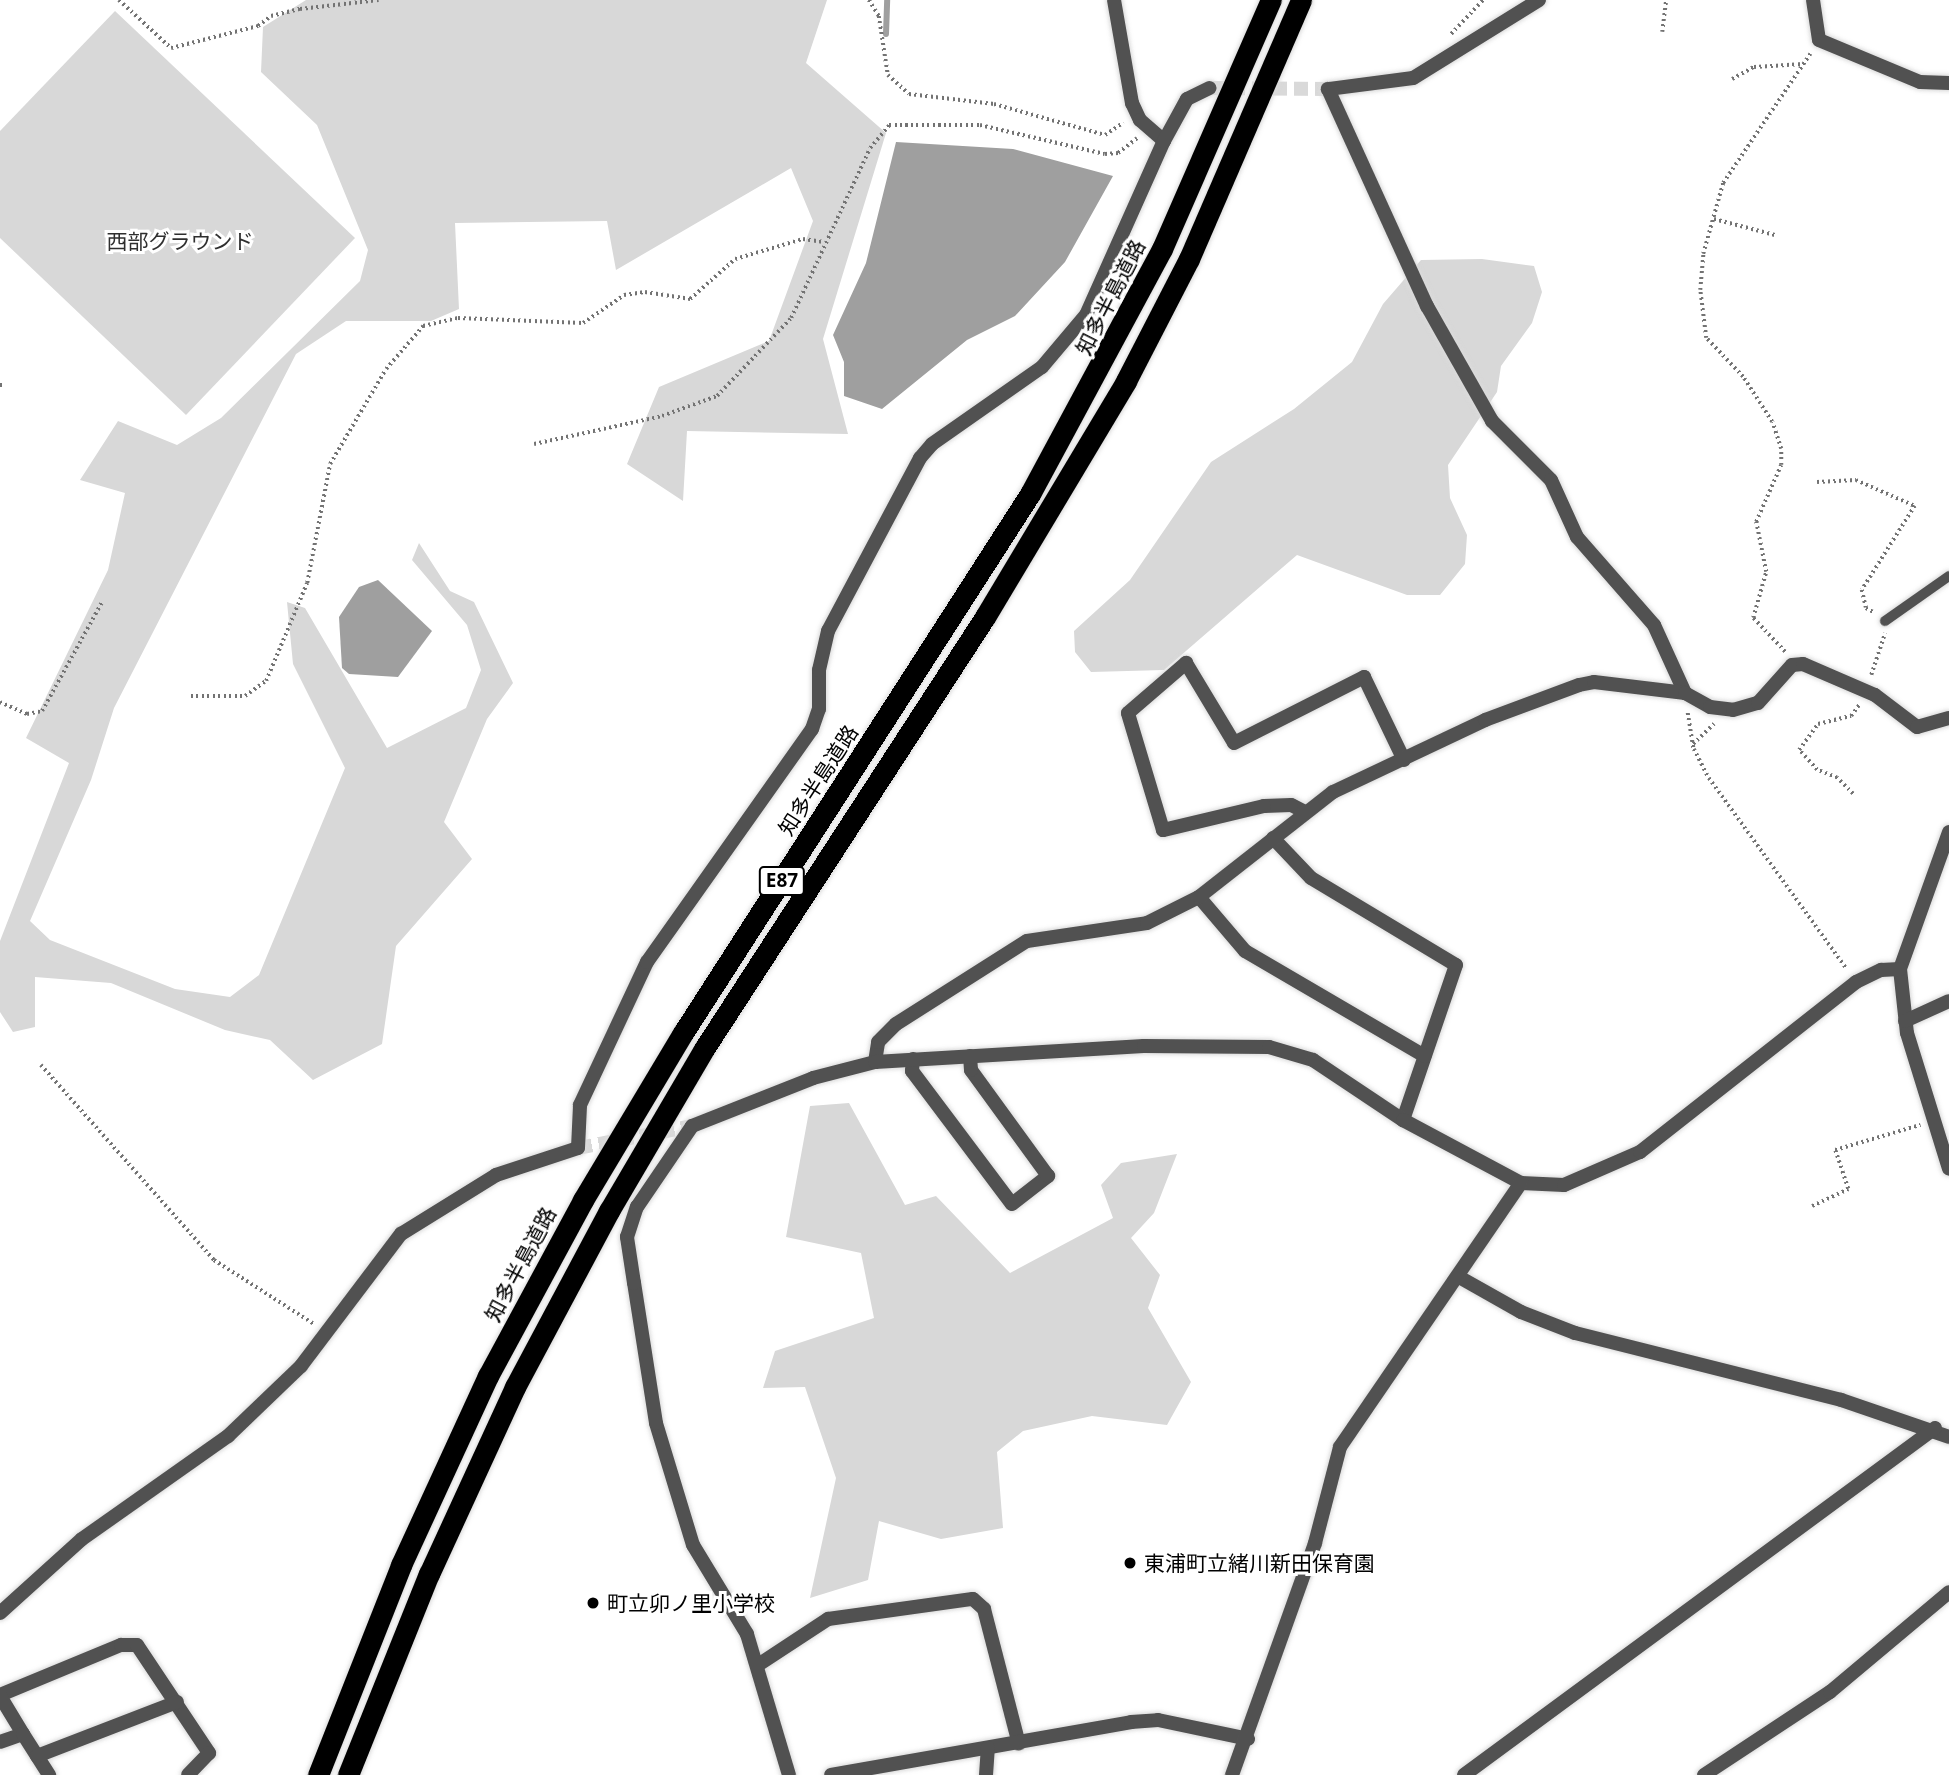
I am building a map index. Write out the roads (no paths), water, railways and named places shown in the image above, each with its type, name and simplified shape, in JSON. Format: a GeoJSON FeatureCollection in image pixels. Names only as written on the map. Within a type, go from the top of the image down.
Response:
{"type":"FeatureCollection","features":[{"type":"Feature","properties":{"kind":"highway","name":"知多半島道路"},"geometry":{"type":"LineString","coordinates":[[318,1775],[401,1565],[488,1376],[564,1235],[683,1033],[1030,495],[1162,249],[1271,0]]}},
{"type":"Feature","properties":{"kind":"highway","name":"E87"},"geometry":{"type":"LineString","coordinates":[[348,1775],[429,1574],[515,1387],[584,1258],[704,1049],[985,617],[1126,381],[1195,247],[1301,0]]}},
{"type":"Feature","properties":{"kind":"street"},"geometry":{"type":"LineString","coordinates":[[1114,0],[1138,114],[1164,141]]}},
{"type":"Feature","properties":{"kind":"street"},"geometry":{"type":"LineString","coordinates":[[1539,0],[1413,78],[1328,89],[1427,306],[1492,421],[1551,481],[1577,537],[1654,625],[1685,694]]}},
{"type":"Feature","properties":{"kind":"street"},"geometry":{"type":"LineString","coordinates":[[1813,0],[1819,40],[1920,82],[1949,83]]}},
{"type":"Feature","properties":{"kind":"street"},"geometry":{"type":"LineString","coordinates":[[0,1613],[82,1539],[228,1436],[301,1366],[401,1234],[496,1175],[578,1148],[580,1105],[647,962],[811,729],[820,709],[820,660],[828,631],[920,458],[939,439],[1042,367],[1086,315],[1164,141],[1187,99],[1210,89]]}},
{"type":"Feature","properties":{"kind":"street"},"geometry":{"type":"LineString","coordinates":[[1303,811],[1291,805],[1264,806],[1163,830],[1128,713],[1186,663],[1234,743],[1364,677],[1404,760]]}},
{"type":"Feature","properties":{"kind":"street"},"geometry":{"type":"LineString","coordinates":[[875,1062],[878,1042],[896,1024],[1027,941],[1147,923],[1199,897],[1303,811],[1513,708],[1594,682],[1685,694],[1724,711],[1758,704],[1793,665],[1803,664],[1868,692],[1917,727],[1949,718]]}},
{"type":"Feature","properties":{"kind":"street"},"geometry":{"type":"LineString","coordinates":[[1949,832],[1900,969],[1905,1021],[1949,1169]]}},
{"type":"Feature","properties":{"kind":"street"},"geometry":{"type":"LineString","coordinates":[[1273,838],[1311,878],[1456,965],[1403,1120]]}},
{"type":"Feature","properties":{"kind":"street"},"geometry":{"type":"LineString","coordinates":[[1199,897],[1245,951],[1425,1056]]}},
{"type":"Feature","properties":{"kind":"street"},"geometry":{"type":"LineString","coordinates":[[789,1775],[747,1634],[693,1545],[656,1423],[627,1237],[650,1184],[692,1126],[813,1079],[875,1062],[1144,1046],[1284,1049],[1313,1060],[1403,1120],[1521,1183],[1564,1185],[1622,1163],[1856,982],[1881,970],[1900,969]]}},
{"type":"Feature","properties":{"kind":"street"},"geometry":{"type":"LineString","coordinates":[[1905,1021],[1949,1001]]}},
{"type":"Feature","properties":{"kind":"street"},"geometry":{"type":"LineString","coordinates":[[913,1059],[912,1071],[1012,1204],[1048,1176],[971,1070],[970,1056]]}},
{"type":"Feature","properties":{"kind":"street"},"geometry":{"type":"LineString","coordinates":[[1232,1775],[1248,1739],[1315,1543],[1340,1447],[1459,1278],[1521,1183]]}},
{"type":"Feature","properties":{"kind":"street"},"geometry":{"type":"LineString","coordinates":[[1459,1278],[1521,1312],[1575,1333],[1935,1428],[1949,1437]]}},
{"type":"Feature","properties":{"kind":"street"},"geometry":{"type":"LineString","coordinates":[[1464,1775],[1935,1428]]}},
{"type":"Feature","properties":{"kind":"street"},"geometry":{"type":"LineString","coordinates":[[1703,1775],[1830,1692],[1949,1592]]}},
{"type":"Feature","properties":{"kind":"street"},"geometry":{"type":"LineString","coordinates":[[758,1665],[828,1619],[974,1599],[984,1609],[1019,1744]]}},
{"type":"Feature","properties":{"kind":"street"},"geometry":{"type":"LineString","coordinates":[[49,1775],[0,1695],[129,1644],[143,1648],[209,1753],[188,1775]]}},
{"type":"Feature","properties":{"kind":"street"},"geometry":{"type":"LineString","coordinates":[[37,1756],[177,1702]]}},
{"type":"Feature","properties":{"kind":"street"},"geometry":{"type":"LineString","coordinates":[[831,1775],[1158,1720],[1248,1739]]}},
{"type":"Feature","properties":{"kind":"street"},"geometry":{"type":"LineString","coordinates":[[0,1742],[23,1734]]}},
{"type":"Feature","properties":{"kind":"street"},"geometry":{"type":"LineString","coordinates":[[986,1775],[988,1748]]}},
{"type":"Feature","properties":{"kind":"lane"},"geometry":{"type":"LineString","coordinates":[[1885,621],[1949,576]]}},
{"type":"Feature","properties":{"kind":"waterway"},"geometry":{"type":"LineString","coordinates":[[886,34],[887,0]]}},
{"type":"Feature","properties":{"kind":"tunnel"},"geometry":{"type":"LineString","coordinates":[[1210,88],[1328,89]]}},
{"type":"Feature","properties":{"kind":"tunnel"},"geometry":{"type":"LineString","coordinates":[[578,1148],[692,1126]]}},
{"type":"Feature","properties":{"kind":"place","name":"東浦町立緒川新田保育園"},"geometry":{"type":"Point","coordinates":[1130,1563]}},
{"type":"Feature","properties":{"kind":"place","name":"町立卯ノ里小学校"},"geometry":{"type":"Point","coordinates":[593,1603]}},
{"type":"Feature","properties":{"kind":"park label","name":"西部グラウンド"},"geometry":{"type":"Point","coordinates":[180,241]}}]}
